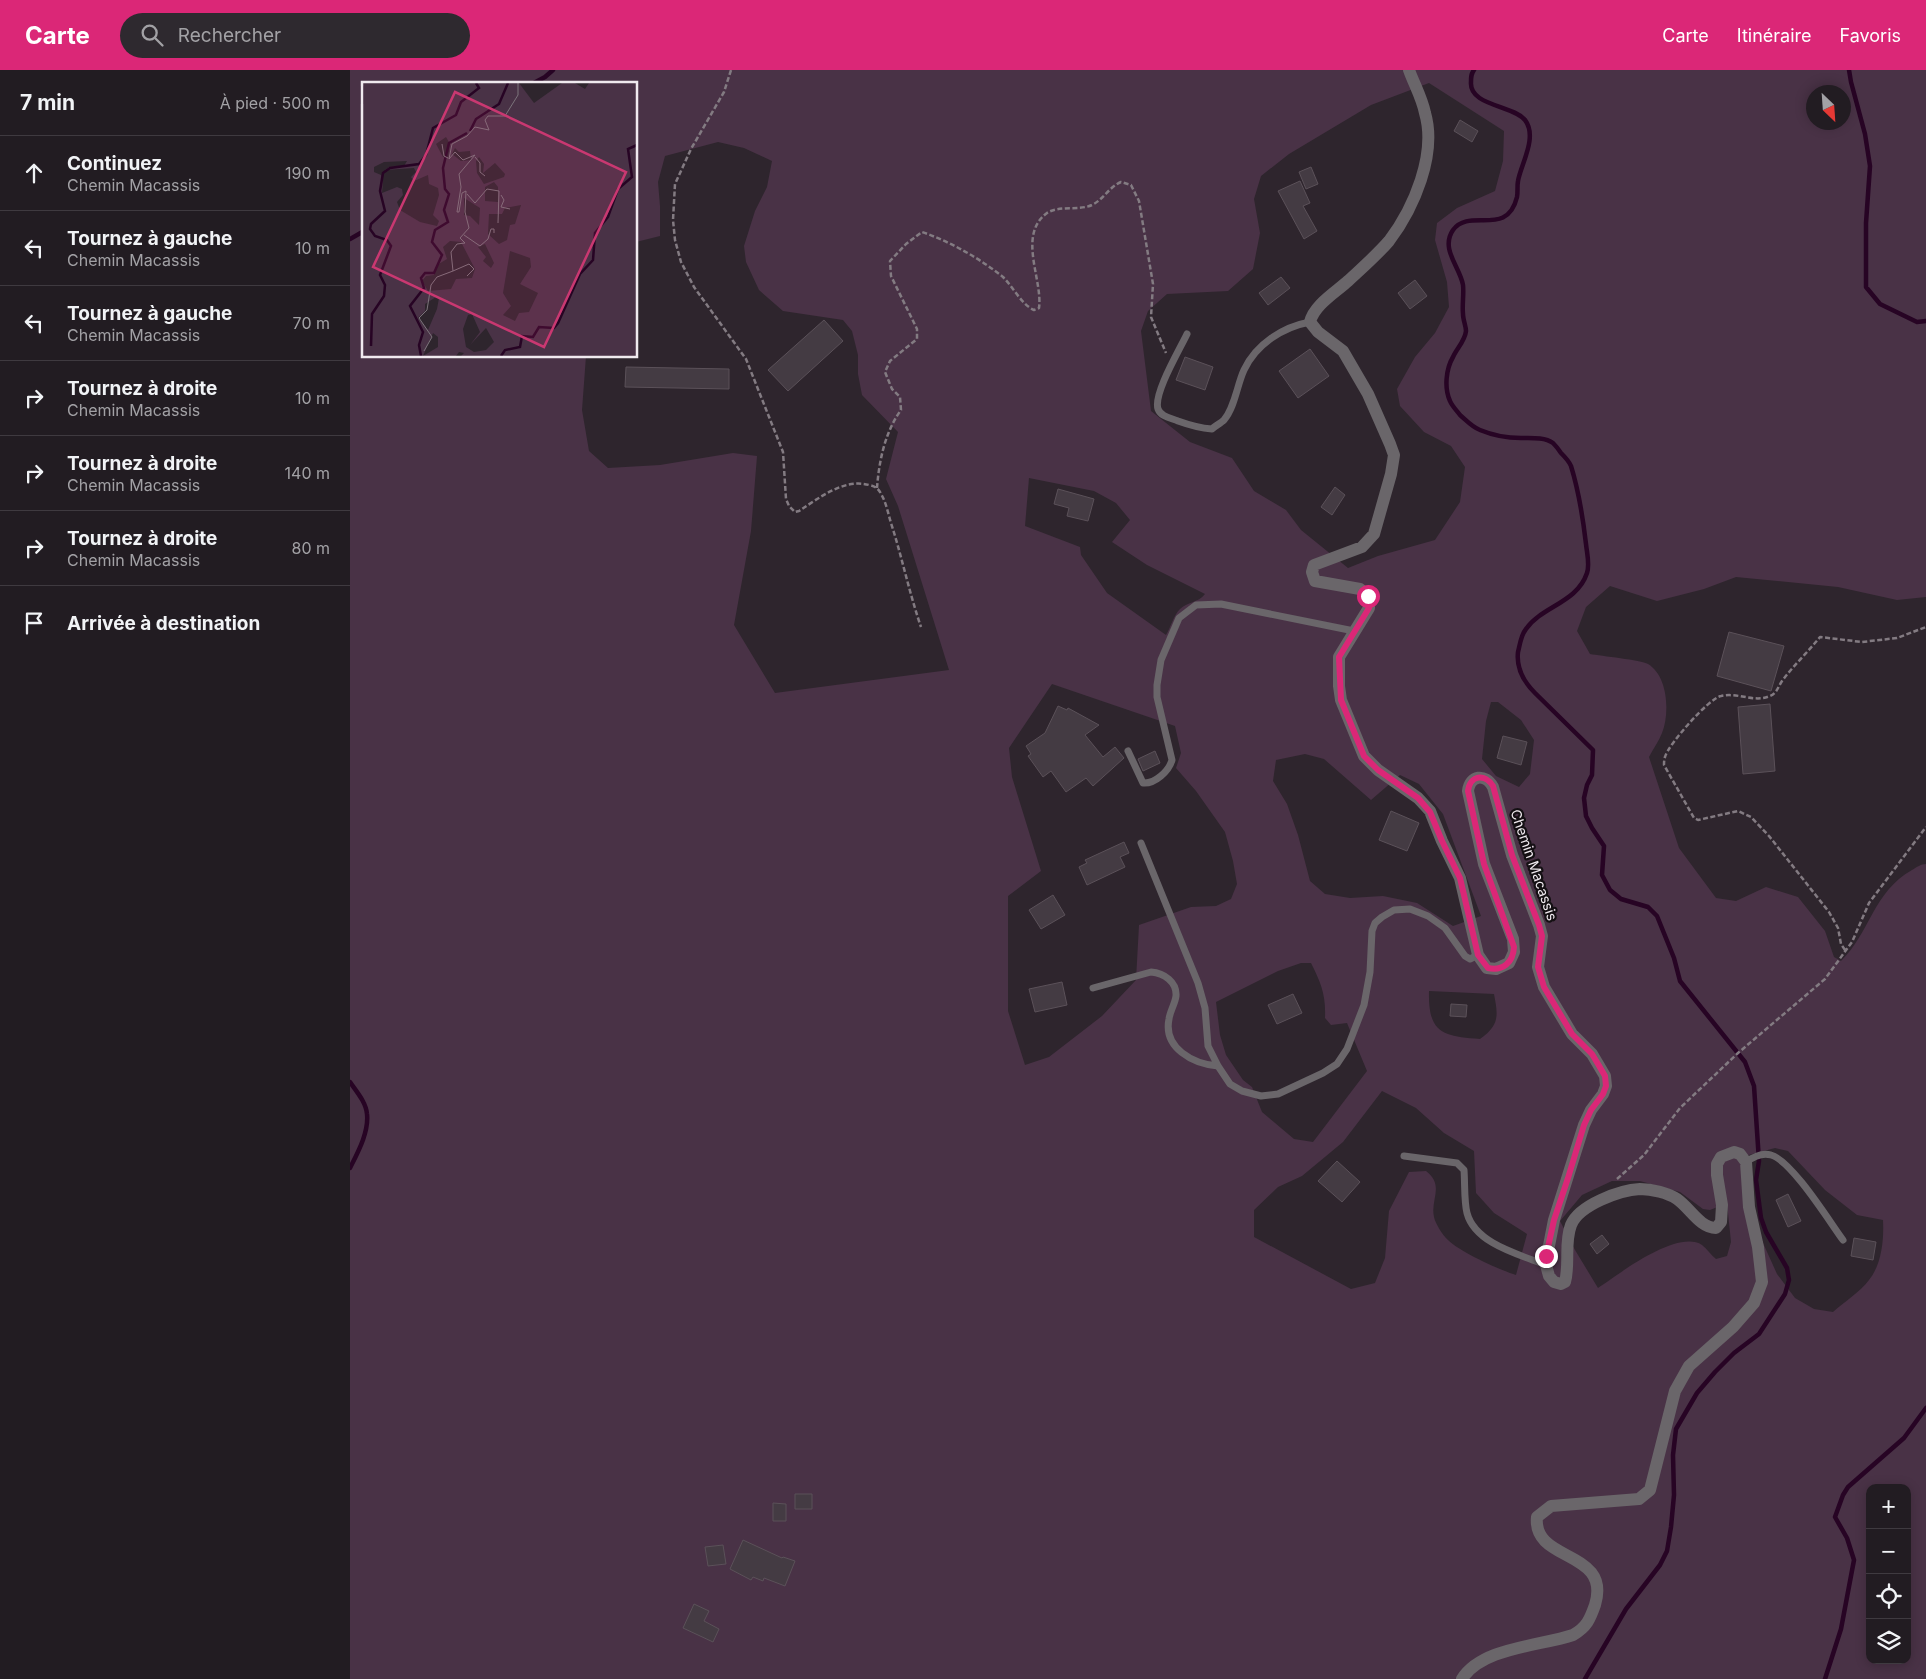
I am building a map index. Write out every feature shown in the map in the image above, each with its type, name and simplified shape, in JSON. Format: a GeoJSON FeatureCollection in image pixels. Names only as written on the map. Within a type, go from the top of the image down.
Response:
{"type":"FeatureCollection","features":[{"type":"Feature","properties":{"kind":"street"},"geometry":{"type":"LineString","coordinates":[[1409,70],[1426,113],[1428,134],[1427,161],[1421,178],[1405,216],[1388,241],[1364,267],[1318,308],[1311,317],[1310,322],[1314,328],[1346,355],[1368,394],[1394,456],[1391,474],[1374,534],[1362,547],[1314,565],[1312,572],[1315,581],[1360,590],[1368,596],[1369,608],[1339,657],[1341,700],[1364,756],[1378,770],[1418,798],[1430,812],[1460,878],[1478,955]]}},
{"type":"Feature","properties":{"kind":"street","name":"Chemin Macassis"},"geometry":{"type":"LineString","coordinates":[[1478,955],[1488,968],[1496,969],[1509,963],[1514,947],[1479,846],[1468,791],[1473,779],[1482,777],[1489,780],[1493,786],[1512,855],[1539,925],[1542,936],[1538,967],[1544,987],[1572,1034],[1592,1054],[1605,1076],[1606,1086],[1584,1125],[1554,1220],[1546,1256],[1546,1265]]}},
{"type":"Feature","properties":{"kind":"street"},"geometry":{"type":"LineString","coordinates":[[1462,1679],[1471,1669],[1490,1658],[1508,1651],[1573,1635],[1582,1630],[1590,1620],[1597,1598],[1596,1579],[1583,1564],[1551,1547],[1545,1541],[1536,1526],[1537,1517],[1551,1506],[1639,1499],[1650,1490],[1675,1391],[1689,1366],[1733,1328],[1754,1303],[1762,1282],[1758,1247],[1749,1207],[1750,1159],[1734,1152],[1721,1157],[1717,1164],[1722,1205],[1721,1222],[1716,1228],[1711,1228],[1700,1222],[1687,1206],[1674,1197],[1660,1192],[1640,1189],[1604,1199],[1584,1210],[1573,1220],[1570,1227],[1565,1282],[1561,1284],[1554,1282],[1549,1276],[1546,1265]]}},
{"type":"Feature","properties":{"kind":"lane"},"geometry":{"type":"LineString","coordinates":[[1187,334],[1157,398],[1158,410],[1163,416],[1197,428],[1212,429],[1224,419],[1234,399],[1244,370],[1254,353],[1268,340],[1293,325],[1310,322]]}},
{"type":"Feature","properties":{"kind":"lane"},"geometry":{"type":"LineString","coordinates":[[1128,751],[1144,783],[1147,784],[1154,781],[1170,767],[1172,760],[1157,697],[1161,660],[1179,618],[1196,605],[1221,604],[1354,631]]}},
{"type":"Feature","properties":{"kind":"lane"},"geometry":{"type":"LineString","coordinates":[[1141,842],[1198,983],[1205,1008],[1208,1046],[1230,1084],[1242,1091],[1261,1096],[1278,1094],[1323,1073],[1337,1064],[1347,1049],[1364,1005],[1370,972],[1372,931],[1375,923],[1394,910],[1410,909],[1428,916],[1445,928],[1465,956],[1470,959],[1478,955]]}},
{"type":"Feature","properties":{"kind":"lane"},"geometry":{"type":"LineString","coordinates":[[1093,988],[1151,972],[1158,972],[1168,978],[1175,987],[1176,996],[1168,1020],[1170,1040],[1177,1049],[1189,1057],[1207,1065],[1218,1066]]}},
{"type":"Feature","properties":{"kind":"lane"},"geometry":{"type":"LineString","coordinates":[[1750,1159],[1764,1154],[1779,1159],[1796,1176],[1843,1240]]}},
{"type":"Feature","properties":{"kind":"lane"},"geometry":{"type":"LineString","coordinates":[[1404,1156],[1457,1163],[1464,1170],[1467,1214],[1473,1225],[1482,1235],[1499,1247],[1546,1265]]}},
{"type":"Feature","properties":{"kind":"path"},"geometry":{"type":"LineString","coordinates":[[731,70],[724,92],[691,149],[675,184],[673,220],[675,240],[681,262],[694,287],[746,359],[783,452],[786,499],[789,506],[795,512],[799,511],[834,489],[853,485],[869,484],[877,488],[882,495],[911,598],[921,626]]}},
{"type":"Feature","properties":{"kind":"path"},"geometry":{"type":"LineString","coordinates":[[877,488],[878,472],[884,447],[893,420],[901,410],[900,397],[892,388],[885,372],[890,361],[917,340],[916,329],[891,276],[890,260],[906,244],[922,232],[943,239],[987,266],[1004,278],[1028,307],[1034,310],[1039,308],[1040,296],[1032,250],[1038,222],[1048,212],[1090,206],[1105,196],[1112,186],[1121,182],[1131,185],[1139,201],[1153,284],[1151,317],[1172,366]]}},
{"type":"Feature","properties":{"kind":"path"},"geometry":{"type":"LineString","coordinates":[[1845,950],[1841,944],[1838,928],[1829,912],[1769,836],[1751,817],[1738,811],[1705,819],[1698,820],[1694,818],[1664,765],[1664,757],[1696,715],[1714,698],[1738,695],[1756,699],[1771,696],[1778,691],[1782,682],[1820,637],[1862,642],[1897,638],[1926,627]]}},
{"type":"Feature","properties":{"kind":"path"},"geometry":{"type":"LineString","coordinates":[[1604,1199],[1607,1189],[1644,1155],[1680,1108],[1738,1053],[1825,979],[1852,942],[1870,903],[1926,827]]}},
{"type":"Feature","properties":{"kind":"shaded area"},"geometry":{"type":"Polygon","coordinates":[[[350,70],[1926,70],[1926,597],[1897,600],[1838,587],[1736,577],[1704,589],[1657,601],[1610,586],[1586,607],[1577,631],[1590,654],[1648,664],[1660,677],[1666,696],[1665,725],[1649,757],[1679,848],[1716,898],[1736,901],[1766,887],[1798,897],[1825,931],[1834,957],[1841,961],[1851,950],[1880,901],[1889,890],[1899,879],[1921,865],[1926,864],[1926,1679],[350,1679],[350,70]],[[362,82],[362,358],[586,358],[582,410],[589,451],[608,468],[660,465],[733,453],[757,456],[751,531],[734,625],[775,693],[949,670],[898,506],[886,479],[898,432],[862,395],[858,374],[858,355],[852,331],[843,320],[783,311],[759,290],[746,262],[744,246],[755,211],[767,187],[772,161],[744,148],[718,142],[665,156],[658,182],[660,236],[638,242],[638,82],[362,82]],[[1429,83],[1371,105],[1289,154],[1261,176],[1254,199],[1260,233],[1253,269],[1228,291],[1167,294],[1148,311],[1141,331],[1151,411],[1190,442],[1232,458],[1254,491],[1286,510],[1301,530],[1348,568],[1378,556],[1435,540],[1460,502],[1465,467],[1451,446],[1424,432],[1400,406],[1397,389],[1415,357],[1435,333],[1449,307],[1447,282],[1435,240],[1437,223],[1457,208],[1495,191],[1503,161],[1504,131],[1429,83]],[[1029,478],[1025,526],[1080,547],[1081,555],[1107,593],[1166,635],[1180,609],[1205,594],[1147,565],[1112,542],[1130,520],[1116,503],[1094,491],[1029,478]],[[1052,684],[1009,748],[1012,777],[1041,871],[1008,896],[1008,1011],[1025,1065],[1049,1057],[1102,1016],[1136,980],[1139,925],[1191,907],[1216,906],[1231,899],[1237,884],[1225,832],[1196,791],[1176,768],[1181,753],[1175,726],[1052,684]],[[1491,702],[1486,721],[1482,759],[1496,776],[1519,787],[1530,774],[1534,740],[1521,720],[1498,702],[1491,702]],[[1305,754],[1276,760],[1273,781],[1287,804],[1298,835],[1310,881],[1325,894],[1350,898],[1383,896],[1417,903],[1453,926],[1481,916],[1443,814],[1419,784],[1400,775],[1371,800],[1324,759],[1305,754]],[[1301,963],[1278,971],[1216,1002],[1220,1035],[1226,1055],[1243,1080],[1252,1087],[1262,1112],[1294,1139],[1313,1142],[1367,1071],[1347,1023],[1331,1025],[1325,1018],[1325,1003],[1322,989],[1311,963],[1301,963]],[[1429,991],[1431,1016],[1440,1030],[1456,1036],[1480,1039],[1491,1029],[1497,1014],[1494,994],[1429,991]],[[1382,1091],[1343,1142],[1302,1176],[1278,1187],[1254,1210],[1254,1237],[1351,1289],[1375,1283],[1385,1258],[1389,1211],[1409,1172],[1426,1171],[1432,1177],[1436,1187],[1434,1217],[1446,1238],[1471,1255],[1516,1275],[1527,1234],[1494,1213],[1476,1193],[1474,1151],[1444,1133],[1416,1108],[1382,1091]],[[1775,1148],[1745,1156],[1754,1223],[1777,1274],[1795,1298],[1814,1309],[1833,1312],[1861,1289],[1877,1267],[1881,1251],[1883,1220],[1857,1215],[1825,1190],[1788,1151],[1775,1148]],[[1612,1181],[1582,1195],[1560,1221],[1598,1288],[1648,1255],[1678,1243],[1691,1242],[1702,1245],[1716,1259],[1727,1256],[1731,1242],[1727,1203],[1710,1210],[1703,1209],[1680,1192],[1640,1181],[1612,1181]]]}},
{"type":"Feature","properties":{"kind":"building"},"geometry":{"type":"Polygon","coordinates":[[[1460,120],[1478,131],[1472,142],[1454,131],[1460,120]]]}},
{"type":"Feature","properties":{"kind":"building"},"geometry":{"type":"Polygon","coordinates":[[[1311,167],[1318,184],[1306,189],[1299,172],[1311,167]]]}},
{"type":"Feature","properties":{"kind":"building"},"geometry":{"type":"Polygon","coordinates":[[[1300,181],[1310,203],[1303,206],[1317,231],[1304,239],[1278,191],[1300,181]]]}},
{"type":"Feature","properties":{"kind":"building"},"geometry":{"type":"Polygon","coordinates":[[[1281,277],[1290,288],[1268,305],[1259,293],[1281,277]]]}},
{"type":"Feature","properties":{"kind":"building"},"geometry":{"type":"Polygon","coordinates":[[[1415,280],[1427,296],[1410,309],[1398,293],[1415,280]]]}},
{"type":"Feature","properties":{"kind":"building"},"geometry":{"type":"Polygon","coordinates":[[[824,320],[843,341],[788,391],[768,370],[824,320]]]}},
{"type":"Feature","properties":{"kind":"building"},"geometry":{"type":"Polygon","coordinates":[[[1310,349],[1329,376],[1298,398],[1279,371],[1310,349]]]}},
{"type":"Feature","properties":{"kind":"building"},"geometry":{"type":"Polygon","coordinates":[[[1185,357],[1213,367],[1205,390],[1176,380],[1185,357]]]}},
{"type":"Feature","properties":{"kind":"building"},"geometry":{"type":"Polygon","coordinates":[[[626,367],[729,369],[729,389],[625,387],[626,367]]]}},
{"type":"Feature","properties":{"kind":"building"},"geometry":{"type":"Polygon","coordinates":[[[1335,487],[1345,495],[1332,515],[1321,507],[1335,487]]]}},
{"type":"Feature","properties":{"kind":"building"},"geometry":{"type":"Polygon","coordinates":[[[1058,489],[1094,499],[1088,521],[1067,516],[1069,508],[1054,504],[1058,489]]]}},
{"type":"Feature","properties":{"kind":"building"},"geometry":{"type":"Polygon","coordinates":[[[1729,632],[1784,646],[1771,691],[1717,676],[1729,632]]]}},
{"type":"Feature","properties":{"kind":"building"},"geometry":{"type":"Polygon","coordinates":[[[1770,704],[1775,771],[1743,774],[1738,707],[1770,704]]]}},
{"type":"Feature","properties":{"kind":"building"},"geometry":{"type":"Polygon","coordinates":[[[1058,706],[1067,710],[1068,708],[1099,725],[1085,735],[1103,757],[1115,747],[1124,758],[1093,786],[1086,778],[1066,792],[1051,771],[1043,777],[1028,756],[1031,754],[1026,746],[1045,733],[1058,706]]]}},
{"type":"Feature","properties":{"kind":"building"},"geometry":{"type":"Polygon","coordinates":[[[1503,736],[1527,742],[1521,765],[1497,758],[1503,736]]]}},
{"type":"Feature","properties":{"kind":"building"},"geometry":{"type":"Polygon","coordinates":[[[1155,751],[1160,763],[1143,771],[1138,759],[1155,751]]]}},
{"type":"Feature","properties":{"kind":"building"},"geometry":{"type":"Polygon","coordinates":[[[1391,811],[1419,823],[1407,851],[1379,840],[1391,811]]]}},
{"type":"Feature","properties":{"kind":"building"},"geometry":{"type":"Polygon","coordinates":[[[1124,842],[1129,853],[1120,857],[1125,867],[1087,885],[1079,867],[1087,863],[1085,860],[1124,842]]]}},
{"type":"Feature","properties":{"kind":"building"},"geometry":{"type":"Polygon","coordinates":[[[1053,895],[1065,915],[1041,929],[1029,910],[1053,895]]]}},
{"type":"Feature","properties":{"kind":"building"},"geometry":{"type":"Polygon","coordinates":[[[1062,982],[1067,1005],[1035,1012],[1029,989],[1062,982]]]}},
{"type":"Feature","properties":{"kind":"building"},"geometry":{"type":"Polygon","coordinates":[[[1293,994],[1302,1013],[1277,1024],[1268,1005],[1293,994]]]}},
{"type":"Feature","properties":{"kind":"building"},"geometry":{"type":"Polygon","coordinates":[[[1451,1004],[1467,1005],[1466,1017],[1450,1016],[1451,1004]]]}},
{"type":"Feature","properties":{"kind":"building"},"geometry":{"type":"Polygon","coordinates":[[[1337,1161],[1360,1182],[1342,1202],[1318,1181],[1337,1161]]]}},
{"type":"Feature","properties":{"kind":"building"},"geometry":{"type":"Polygon","coordinates":[[[1788,1194],[1801,1221],[1788,1227],[1776,1200],[1788,1194]]]}},
{"type":"Feature","properties":{"kind":"building"},"geometry":{"type":"Polygon","coordinates":[[[1602,1235],[1609,1244],[1597,1254],[1590,1244],[1602,1235]]]}},
{"type":"Feature","properties":{"kind":"building"},"geometry":{"type":"Polygon","coordinates":[[[1854,1238],[1876,1242],[1873,1260],[1851,1256],[1854,1238]]]}},
{"type":"Feature","properties":{"kind":"building"},"geometry":{"type":"Polygon","coordinates":[[[795,1494],[812,1494],[812,1509],[795,1509],[795,1494]]]}},
{"type":"Feature","properties":{"kind":"building"},"geometry":{"type":"Polygon","coordinates":[[[773,1503],[786,1504],[786,1521],[773,1521],[773,1503]]]}},
{"type":"Feature","properties":{"kind":"building"},"geometry":{"type":"Polygon","coordinates":[[[743,1540],[782,1558],[795,1561],[785,1586],[764,1578],[763,1581],[753,1577],[751,1580],[730,1569],[743,1540]]]}},
{"type":"Feature","properties":{"kind":"building"},"geometry":{"type":"Polygon","coordinates":[[[723,1545],[726,1564],[708,1566],[705,1547],[723,1545]]]}},
{"type":"Feature","properties":{"kind":"building"},"geometry":{"type":"Polygon","coordinates":[[[694,1604],[709,1611],[704,1621],[719,1629],[713,1642],[683,1628],[694,1604]]]}},
{"type":"Feature","properties":{"kind":"waterway"},"geometry":{"type":"LineString","coordinates":[[536,82],[553,70]]}},
{"type":"Feature","properties":{"kind":"waterway"},"geometry":{"type":"LineString","coordinates":[[1474,70],[1471,82],[1472,90],[1477,96],[1484,101],[1519,115],[1525,120],[1530,134],[1518,181],[1517,197],[1512,209],[1505,216],[1497,219],[1469,221],[1460,224],[1453,230],[1450,237],[1450,251],[1463,285],[1463,318],[1466,331],[1449,367],[1446,385],[1448,396],[1460,415],[1477,429],[1505,437],[1538,438],[1550,441],[1571,466],[1584,524],[1588,570],[1576,591],[1533,621],[1524,631],[1518,652],[1518,664],[1524,680],[1531,689],[1593,750],[1592,775],[1584,798],[1586,816],[1604,846],[1602,875],[1610,890],[1621,899],[1648,907],[1657,916],[1674,958],[1680,981],[1745,1062],[1754,1086],[1759,1161],[1756,1180],[1761,1218],[1766,1232],[1787,1268],[1789,1280],[1785,1294],[1759,1334],[1734,1353],[1715,1372],[1697,1393],[1676,1429],[1673,1455],[1674,1495],[1667,1551],[1660,1565],[1626,1609],[1585,1679]]}},
{"type":"Feature","properties":{"kind":"waterway"},"geometry":{"type":"LineString","coordinates":[[1849,70],[1865,134],[1870,166],[1866,223],[1866,287],[1880,304],[1917,322],[1926,321]]}},
{"type":"Feature","properties":{"kind":"waterway"},"geometry":{"type":"LineString","coordinates":[[350,239],[362,232]]}},
{"type":"Feature","properties":{"kind":"waterway"},"geometry":{"type":"LineString","coordinates":[[350,1082],[365,1105],[367,1114],[362,1142],[350,1168]]}},
{"type":"Feature","properties":{"kind":"waterway"},"geometry":{"type":"LineString","coordinates":[[1825,1679],[1841,1629],[1854,1560],[1847,1538],[1835,1517],[1843,1495],[1848,1487],[1904,1438],[1926,1408]]}},
{"type":"Feature","properties":{"kind":"route"},"geometry":{"type":"LineString","coordinates":[[1368,596],[1369,608],[1339,657],[1338,672],[1341,700],[1364,756],[1378,770],[1418,798],[1430,812],[1460,878],[1478,955],[1482,963],[1488,968],[1496,969],[1509,963],[1514,947],[1484,864],[1468,791],[1473,779],[1482,777],[1489,780],[1493,786],[1512,855],[1542,936],[1537,960],[1539,974],[1544,987],[1572,1034],[1592,1054],[1605,1076],[1606,1086],[1603,1094],[1591,1110],[1584,1125],[1554,1220],[1546,1256]]}}]}
